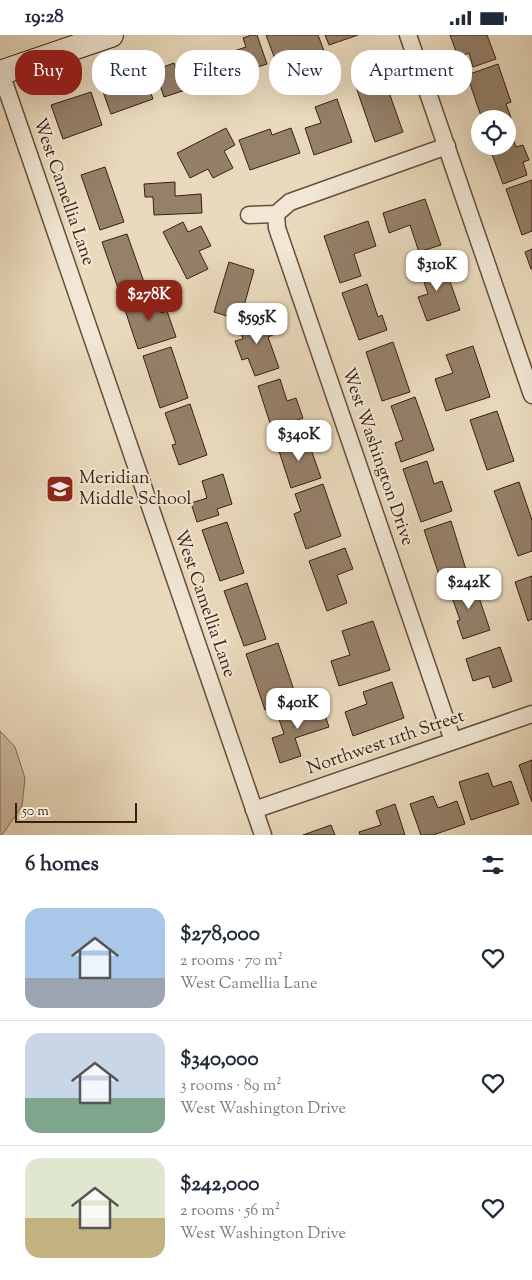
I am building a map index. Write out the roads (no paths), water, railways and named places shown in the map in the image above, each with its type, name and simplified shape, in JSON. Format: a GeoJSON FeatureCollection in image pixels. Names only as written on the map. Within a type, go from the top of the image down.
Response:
{"type":"FeatureCollection","features":[{"type":"Feature","properties":{"kind":"street"},"geometry":{"type":"LineString","coordinates":[[0,73],[111,35]]}},
{"type":"Feature","properties":{"kind":"street"},"geometry":{"type":"LineString","coordinates":[[408,35],[532,395]]}},
{"type":"Feature","properties":{"kind":"street","name":"West Camellia Lane"},"geometry":{"type":"LineString","coordinates":[[0,73],[263,835]]}},
{"type":"Feature","properties":{"kind":"street"},"geometry":{"type":"LineString","coordinates":[[249,215],[276,214],[290,202],[446,146]]}},
{"type":"Feature","properties":{"kind":"street","name":"West Washington Drive"},"geometry":{"type":"LineString","coordinates":[[276,214],[277,228],[453,741]]}},
{"type":"Feature","properties":{"kind":"street","name":"Northwest 11th Street"},"geometry":{"type":"LineString","coordinates":[[254,810],[532,714]]}},
{"type":"Feature","properties":{"kind":"place","name":"Meridian Middle School"},"geometry":{"type":"Point","coordinates":[60,489]}}]}
